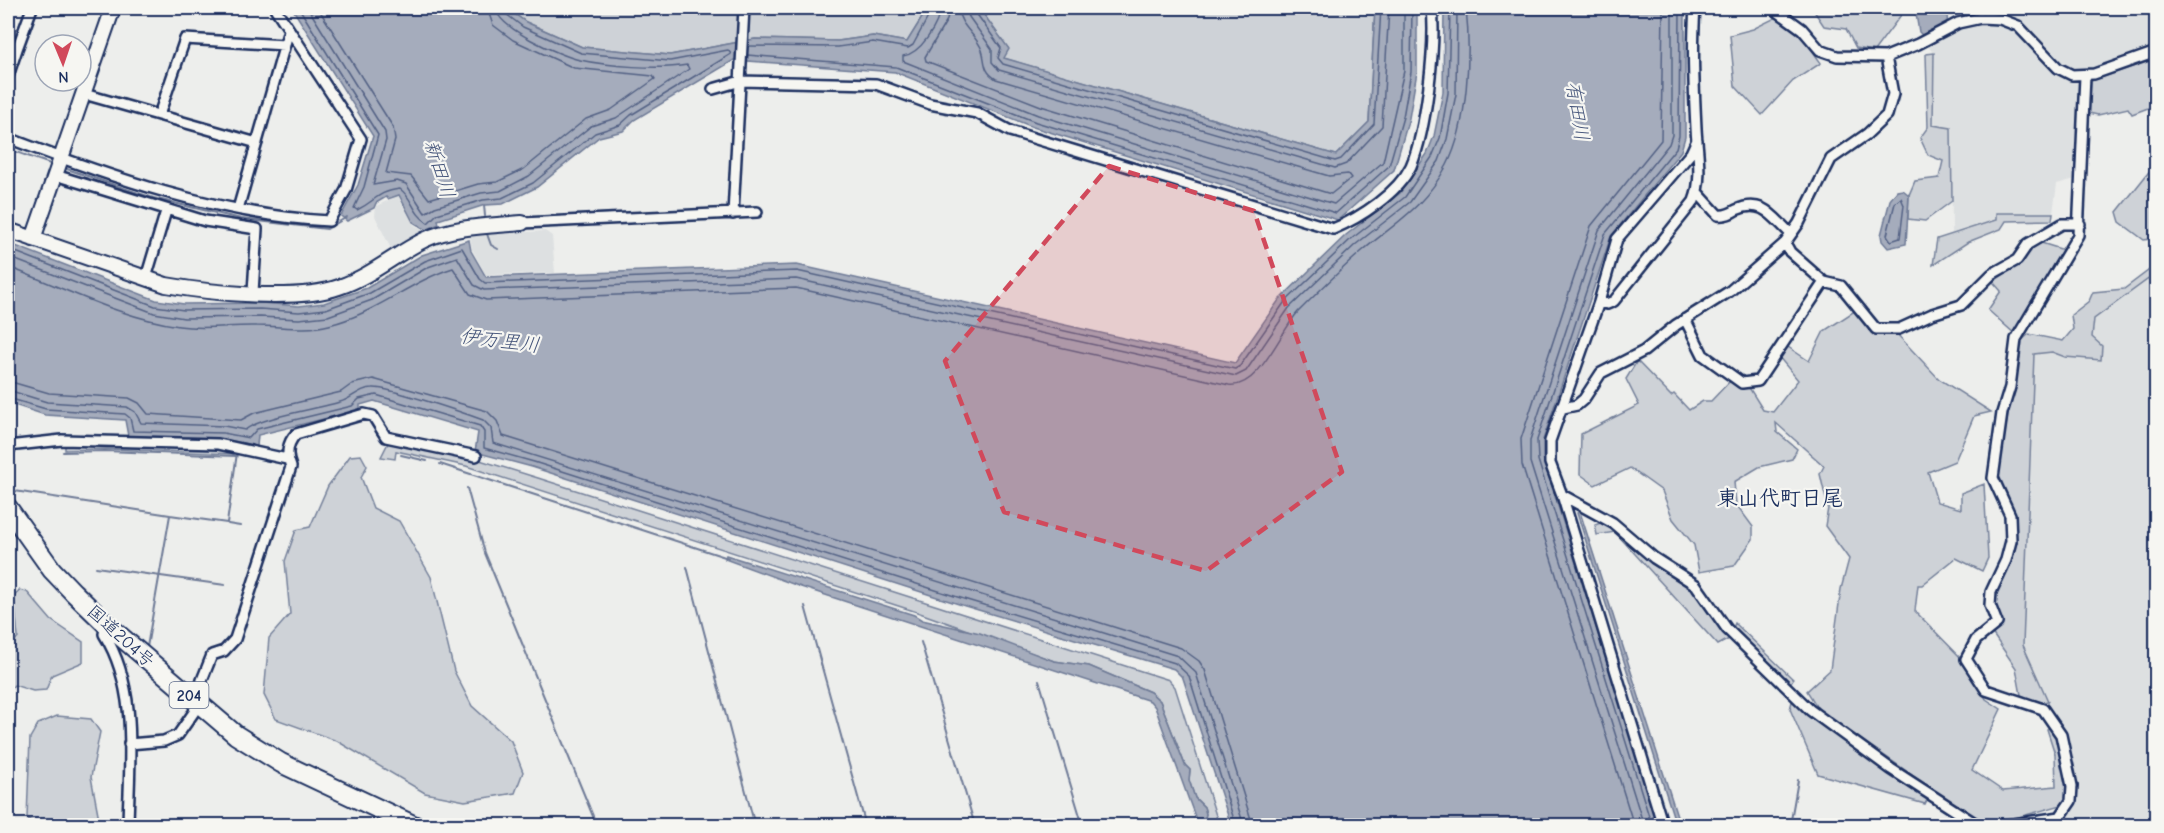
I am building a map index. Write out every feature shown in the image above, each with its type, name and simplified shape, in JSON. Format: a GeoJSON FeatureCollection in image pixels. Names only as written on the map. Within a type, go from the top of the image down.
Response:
{"type":"FeatureCollection","features":[{"type":"Feature","properties":{"kind":"highway","name":"国道204号"},"geometry":{"type":"LineString","coordinates":[[11,520],[51,570],[106,624],[236,735],[281,764],[415,825]]}},
{"type":"Feature","properties":{"kind":"street"},"geometry":{"type":"LineString","coordinates":[[8,76],[12,48],[32,8]]}},
{"type":"Feature","properties":{"kind":"street"},"geometry":{"type":"LineString","coordinates":[[33,239],[113,8]]}},
{"type":"Feature","properties":{"kind":"street"},"geometry":{"type":"LineString","coordinates":[[8,138],[61,159],[152,188],[238,208],[329,221],[346,190],[361,139],[275,8]]}},
{"type":"Feature","properties":{"kind":"street"},"geometry":{"type":"LineString","coordinates":[[733,213],[744,8]]}},
{"type":"Feature","properties":{"kind":"street"},"geometry":{"type":"LineString","coordinates":[[712,88],[741,77],[890,87],[930,104],[977,113],[1010,131],[1333,229],[1346,224],[1395,188],[1410,166],[1428,83],[1434,23],[1432,8]]}},
{"type":"Feature","properties":{"kind":"street"},"geometry":{"type":"LineString","coordinates":[[1599,302],[1614,301],[1694,201],[1697,192],[1692,45],[1695,8]]}},
{"type":"Feature","properties":{"kind":"street"},"geometry":{"type":"LineString","coordinates":[[1773,8],[1785,14],[1827,54],[1886,57],[1958,23],[1982,18],[2000,19],[2018,26],[2058,68],[2072,75],[2085,76],[2157,52]]}},
{"type":"Feature","properties":{"kind":"street"},"geometry":{"type":"LineString","coordinates":[[238,208],[289,30]]}},
{"type":"Feature","properties":{"kind":"street"},"geometry":{"type":"LineString","coordinates":[[159,115],[185,39],[285,45]]}},
{"type":"Feature","properties":{"kind":"street"},"geometry":{"type":"LineString","coordinates":[[1563,408],[1577,405],[1601,373],[1644,351],[1685,319],[1730,291],[1785,243],[1799,223],[1832,159],[1867,134],[1887,115],[1893,94],[1886,57]]}},
{"type":"Feature","properties":{"kind":"street"},"geometry":{"type":"LineString","coordinates":[[2001,825],[2060,817],[2071,801],[2072,786],[2061,735],[2043,709],[1986,690],[1966,659],[1976,640],[1997,623],[1990,605],[1991,592],[2007,560],[2011,541],[2010,515],[1994,478],[2016,339],[2067,255],[2080,224],[2085,76]]}},
{"type":"Feature","properties":{"kind":"street"},"geometry":{"type":"LineString","coordinates":[[84,94],[257,143]]}},
{"type":"Feature","properties":{"kind":"street"},"geometry":{"type":"LineString","coordinates":[[1664,825],[1549,451],[1599,302],[1617,239],[1691,153],[1697,140]]}},
{"type":"Feature","properties":{"kind":"street"},"geometry":{"type":"LineString","coordinates":[[55,175],[166,211],[206,221],[257,229],[253,292]]}},
{"type":"Feature","properties":{"kind":"street"},"geometry":{"type":"LineString","coordinates":[[1697,192],[1718,215],[1726,216],[1754,205],[1762,207],[1790,233]]}},
{"type":"Feature","properties":{"kind":"street"},"geometry":{"type":"LineString","coordinates":[[146,278],[166,211]]}},
{"type":"Feature","properties":{"kind":"street"},"geometry":{"type":"LineString","coordinates":[[8,230],[146,278],[192,290],[299,294],[338,287],[369,275],[423,241],[466,228],[522,223],[756,212]]}},
{"type":"Feature","properties":{"kind":"street"},"geometry":{"type":"LineString","coordinates":[[1785,243],[1790,252],[1824,282],[1841,286],[1876,329],[1899,329],[1932,314],[1961,305],[1992,274],[2017,260],[2028,244],[2062,224],[2080,224]]}},
{"type":"Feature","properties":{"kind":"street"},"geometry":{"type":"LineString","coordinates":[[1685,319],[1703,355],[1742,383],[1748,384],[1758,381],[1824,282]]}},
{"type":"Feature","properties":{"kind":"street"},"geometry":{"type":"LineString","coordinates":[[129,744],[164,741],[178,735],[194,712],[201,680],[212,655],[224,651],[234,639],[251,595],[270,525],[291,467],[287,459],[291,439],[296,434],[364,414],[373,416],[386,437],[476,456]]}},
{"type":"Feature","properties":{"kind":"street"},"geometry":{"type":"LineString","coordinates":[[8,446],[62,440],[218,444],[287,459]]}},
{"type":"Feature","properties":{"kind":"street"},"geometry":{"type":"LineString","coordinates":[[1562,495],[1612,522],[1654,558],[1696,585],[1727,629],[1810,710],[1891,769],[1979,825]]}},
{"type":"Feature","properties":{"kind":"street"},"geometry":{"type":"LineString","coordinates":[[106,624],[104,634],[114,650],[124,679],[129,744],[128,825]]}},
{"type":"Feature","properties":{"kind":"highlighted area"},"geometry":{"type":"Polygon","coordinates":[[[1109,166],[1254,211],[1342,472],[1206,571],[1004,512],[945,361],[1109,166]]]}},
{"type":"Feature","properties":{"kind":"shaded area"},"geometry":{"type":"Polygon","coordinates":[[[506,8],[928,8],[907,42],[873,36],[838,41],[755,39],[670,55],[582,47],[526,22],[506,8]]]}},
{"type":"Feature","properties":{"kind":"shaded area"},"geometry":{"type":"Polygon","coordinates":[[[979,8],[1375,8],[1369,122],[1336,155],[1003,58],[1008,48],[979,8]]]}},
{"type":"Feature","properties":{"kind":"shaded area"},"geometry":{"type":"Polygon","coordinates":[[[1812,8],[1904,8],[1904,11],[1874,51],[1856,48],[1846,29],[1824,26],[1812,8]]]}},
{"type":"Feature","properties":{"kind":"shaded area"},"geometry":{"type":"Polygon","coordinates":[[[1980,8],[2156,8],[2156,48],[2089,71],[2072,70],[2060,64],[2019,21],[1983,12],[1980,8]]]}},
{"type":"Feature","properties":{"kind":"shaded area"},"geometry":{"type":"Polygon","coordinates":[[[1777,17],[1798,30],[1821,63],[1793,81],[1762,115],[1735,86],[1730,35],[1753,29],[1777,17]]]}},
{"type":"Feature","properties":{"kind":"shaded area"},"geometry":{"type":"Polygon","coordinates":[[[1987,23],[2002,25],[2015,31],[2056,75],[2079,83],[2075,179],[2057,184],[2053,213],[1996,213],[1996,220],[1952,233],[1951,128],[1933,125],[1934,54],[1927,45],[1961,27],[1987,23]]]}},
{"type":"Feature","properties":{"kind":"shaded area"},"geometry":{"type":"Polygon","coordinates":[[[1934,53],[1933,125],[1951,128],[1952,201],[1925,221],[1908,219],[1909,195],[1915,181],[1939,178],[1943,161],[1928,155],[1920,138],[1928,127],[1926,54],[1934,53]]]}},
{"type":"Feature","properties":{"kind":"shaded area"},"geometry":{"type":"Polygon","coordinates":[[[2156,59],[2156,105],[2132,114],[2128,108],[2098,115],[2089,113],[2091,81],[2156,59]]]}},
{"type":"Feature","properties":{"kind":"shaded area"},"geometry":{"type":"Polygon","coordinates":[[[2156,163],[2156,238],[2144,240],[2120,222],[2117,212],[2156,163]]]}},
{"type":"Feature","properties":{"kind":"shaded area"},"geometry":{"type":"Polygon","coordinates":[[[398,196],[413,224],[423,231],[391,249],[375,216],[376,206],[398,196]]]}},
{"type":"Feature","properties":{"kind":"shaded area"},"geometry":{"type":"Polygon","coordinates":[[[1996,213],[2053,213],[2052,220],[2006,221],[2001,229],[1968,242],[1933,265],[1937,239],[1996,220],[1996,213]]]}},
{"type":"Feature","properties":{"kind":"shaded area"},"geometry":{"type":"Polygon","coordinates":[[[545,231],[552,236],[555,273],[486,275],[472,249],[470,235],[545,231]]]}},
{"type":"Feature","properties":{"kind":"shaded area"},"geometry":{"type":"Polygon","coordinates":[[[2038,242],[2067,251],[2015,334],[1988,310],[2001,291],[1993,282],[2013,268],[2038,242]]]}},
{"type":"Feature","properties":{"kind":"shaded area"},"geometry":{"type":"Polygon","coordinates":[[[2156,265],[2156,825],[2058,825],[2076,806],[2067,744],[2019,645],[2029,349],[2087,353],[2091,317],[2156,265]]]}},
{"type":"Feature","properties":{"kind":"shaded area"},"geometry":{"type":"Polygon","coordinates":[[[2156,265],[2155,274],[2094,319],[2092,337],[2102,346],[2101,360],[2065,357],[2052,352],[2034,354],[2023,645],[2048,701],[2039,703],[2021,695],[2016,668],[1992,633],[2001,624],[1992,603],[1994,591],[2011,558],[2016,521],[1997,477],[2021,341],[2029,334],[2063,341],[2073,329],[2071,315],[2089,301],[2093,292],[2124,289],[2156,265]]]}},
{"type":"Feature","properties":{"kind":"shaded area"},"geometry":{"type":"Polygon","coordinates":[[[1856,310],[1875,332],[1896,333],[1939,379],[1991,412],[1974,416],[1955,461],[1928,472],[1937,502],[1961,509],[1961,493],[1984,484],[1988,558],[1982,571],[1956,558],[1922,585],[1918,585],[1915,611],[1966,663],[1986,699],[2001,709],[1972,770],[2003,791],[2056,786],[2055,754],[2047,729],[2050,727],[2063,753],[2067,775],[2065,804],[2015,818],[1978,821],[1819,710],[1807,691],[1830,670],[1841,589],[1849,559],[1825,526],[1828,508],[1820,474],[1824,466],[1776,423],[1777,432],[1797,449],[1792,459],[1759,467],[1734,482],[1736,504],[1753,527],[1753,539],[1734,566],[1699,572],[1694,545],[1673,519],[1662,491],[1630,468],[1595,485],[1580,474],[1581,434],[1639,405],[1626,379],[1637,361],[1671,396],[1674,394],[1689,410],[1703,401],[1711,401],[1731,380],[1750,389],[1763,410],[1773,412],[1798,380],[1778,356],[1785,345],[1809,361],[1824,331],[1856,310]]]}},
{"type":"Feature","properties":{"kind":"shaded area"},"geometry":{"type":"Polygon","coordinates":[[[389,441],[470,457],[1169,680],[1175,687],[1219,825],[1203,825],[1206,814],[1204,807],[1195,798],[1189,780],[1190,770],[1185,765],[1160,701],[1150,692],[1089,666],[1054,661],[917,612],[466,466],[396,451],[395,459],[381,457],[389,441]]]}},
{"type":"Feature","properties":{"kind":"shaded area"},"geometry":{"type":"Polygon","coordinates":[[[65,443],[233,448],[233,454],[107,449],[65,450],[65,443]]]}},
{"type":"Feature","properties":{"kind":"shaded area"},"geometry":{"type":"Polygon","coordinates":[[[361,455],[367,466],[361,477],[373,508],[399,521],[431,577],[454,671],[472,706],[511,741],[523,772],[515,793],[465,801],[425,793],[337,741],[276,719],[264,695],[269,638],[290,614],[285,561],[296,530],[310,527],[328,486],[350,456],[361,455]]]}},
{"type":"Feature","properties":{"kind":"shaded area"},"geometry":{"type":"Polygon","coordinates":[[[1603,522],[1697,590],[1731,638],[1718,645],[1615,532],[1597,535],[1595,525],[1603,522]]]}},
{"type":"Feature","properties":{"kind":"shaded area"},"geometry":{"type":"Polygon","coordinates":[[[19,590],[27,592],[51,620],[83,642],[83,662],[52,675],[46,690],[33,691],[14,685],[8,692],[8,649],[18,637],[14,597],[19,590]]]}},
{"type":"Feature","properties":{"kind":"shaded area"},"geometry":{"type":"Polygon","coordinates":[[[1735,623],[1793,679],[1789,685],[1733,628],[1735,623]]]}},
{"type":"Feature","properties":{"kind":"shaded area"},"geometry":{"type":"Polygon","coordinates":[[[1793,698],[1928,798],[1925,804],[1818,774],[1790,709],[1793,698]]]}},
{"type":"Feature","properties":{"kind":"shaded area"},"geometry":{"type":"Polygon","coordinates":[[[57,716],[91,719],[100,732],[91,777],[99,819],[97,825],[36,825],[27,818],[30,738],[38,724],[57,716]]]}},
{"type":"Feature","properties":{"kind":"water","name":"新田川"},"geometry":{"type":"Polygon","coordinates":[[[292,8],[506,8],[526,22],[582,47],[670,55],[755,39],[838,41],[873,36],[907,42],[928,8],[979,8],[1009,49],[1004,58],[1336,155],[1369,122],[1375,8],[1417,8],[1417,72],[1409,118],[1394,170],[1338,220],[1033,127],[895,72],[734,60],[634,120],[623,131],[599,137],[537,187],[503,204],[485,205],[438,220],[439,224],[426,230],[413,222],[399,195],[388,199],[386,197],[376,203],[374,208],[347,221],[341,216],[358,185],[373,136],[292,8]]]}},
{"type":"Feature","properties":{"kind":"water"},"geometry":{"type":"Polygon","coordinates":[[[1444,8],[1685,8],[1685,137],[1681,151],[1611,236],[1543,440],[1543,458],[1658,825],[1231,825],[1183,678],[1174,669],[965,606],[532,467],[475,452],[478,432],[374,401],[360,405],[360,410],[258,435],[257,446],[223,439],[128,436],[125,420],[45,415],[8,403],[8,243],[156,300],[184,304],[261,303],[299,306],[324,303],[367,288],[422,255],[469,240],[471,251],[486,277],[797,265],[1235,363],[1279,300],[1346,235],[1400,193],[1427,154],[1434,136],[1443,92],[1444,8]]]}},
{"type":"Feature","properties":{"kind":"water"},"geometry":{"type":"Polygon","coordinates":[[[1915,8],[1948,8],[1947,23],[1922,35],[1919,32],[1915,8]]]}},
{"type":"Feature","properties":{"kind":"water"},"geometry":{"type":"Polygon","coordinates":[[[1903,190],[1909,195],[1906,244],[1888,248],[1882,241],[1881,235],[1890,200],[1897,191],[1903,190]]]}},
{"type":"Feature","properties":{"kind":"water"},"geometry":{"type":"Polygon","coordinates":[[[1580,512],[1680,825],[1676,825],[1577,513],[1580,512]]]}},
{"type":"Feature","properties":{"kind":"water"},"geometry":{"type":"Polygon","coordinates":[[[726,555],[914,615],[922,620],[980,633],[1054,661],[1089,666],[1150,692],[1160,701],[1185,765],[1190,770],[1189,780],[1195,798],[1204,807],[1206,814],[1203,825],[1198,825],[1155,707],[1150,701],[801,587],[725,559],[726,555]]]}},
{"type":"Feature","properties":{"kind":"waterway"},"geometry":{"type":"LineString","coordinates":[[8,149],[53,165]]}},
{"type":"Feature","properties":{"kind":"waterway"},"geometry":{"type":"LineString","coordinates":[[64,168],[153,198],[241,219],[327,229],[347,217]]}},
{"type":"Feature","properties":{"kind":"waterway"},"geometry":{"type":"LineString","coordinates":[[484,205],[485,216]]}},
{"type":"Feature","properties":{"kind":"waterway"},"geometry":{"type":"LineString","coordinates":[[487,234],[491,245],[498,249]]}},
{"type":"Feature","properties":{"kind":"waterway"},"geometry":{"type":"LineString","coordinates":[[63,452],[105,451],[236,456]]}},
{"type":"Feature","properties":{"kind":"waterway"},"geometry":{"type":"LineString","coordinates":[[147,647],[170,515],[227,523],[237,453]]}},
{"type":"Feature","properties":{"kind":"waterway"},"geometry":{"type":"LineString","coordinates":[[401,455],[427,461]]}},
{"type":"Feature","properties":{"kind":"waterway"},"geometry":{"type":"LineString","coordinates":[[440,464],[728,558]]}},
{"type":"Feature","properties":{"kind":"waterway"},"geometry":{"type":"LineString","coordinates":[[467,488],[485,553],[597,826]]}},
{"type":"Feature","properties":{"kind":"waterway"},"geometry":{"type":"LineString","coordinates":[[8,490],[170,515]]}},
{"type":"Feature","properties":{"kind":"waterway"},"geometry":{"type":"LineString","coordinates":[[228,524],[240,526]]}},
{"type":"Feature","properties":{"kind":"waterway"},"geometry":{"type":"LineString","coordinates":[[96,567],[225,585]]}},
{"type":"Feature","properties":{"kind":"waterway"},"geometry":{"type":"LineString","coordinates":[[687,567],[755,826]]}},
{"type":"Feature","properties":{"kind":"waterway"},"geometry":{"type":"LineString","coordinates":[[805,606],[866,826]]}},
{"type":"Feature","properties":{"kind":"waterway"},"geometry":{"type":"LineString","coordinates":[[921,642],[975,826]]}},
{"type":"Feature","properties":{"kind":"waterway"},"geometry":{"type":"LineString","coordinates":[[1039,680],[1083,826]]}},
{"type":"Feature","properties":{"kind":"waterway"},"geometry":{"type":"LineString","coordinates":[[1790,826],[1798,780]]}},
{"type":"Feature","properties":{"kind":"district","name":"東山代町日尾"},"geometry":{"type":"Point","coordinates":[1780,498]}},
{"type":"Feature","properties":{"kind":"water label","name":"有田川"},"geometry":{"type":"Point","coordinates":[1578,111]}},
{"type":"Feature","properties":{"kind":"water label","name":"伊万里川"},"geometry":{"type":"Point","coordinates":[500,340]}}]}
